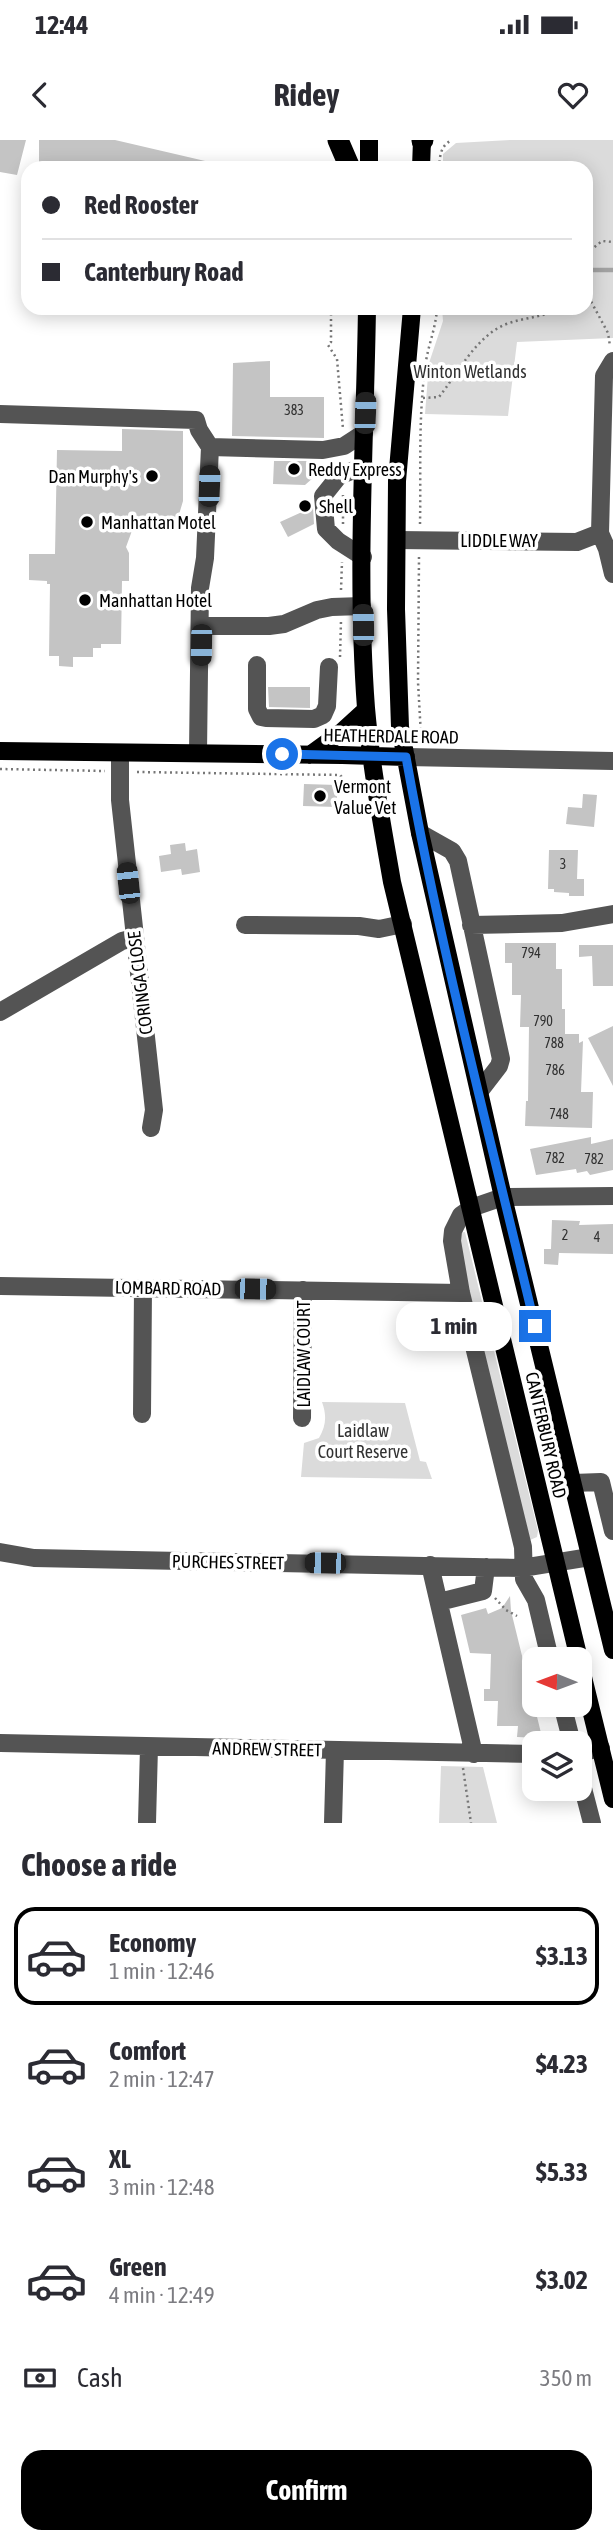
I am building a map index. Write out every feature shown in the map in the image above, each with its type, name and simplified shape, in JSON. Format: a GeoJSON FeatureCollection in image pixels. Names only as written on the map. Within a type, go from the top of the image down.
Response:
{"type":"FeatureCollection","features":[{"type":"Feature","properties":{"kind":"highway"},"geometry":{"type":"LineString","coordinates":[[338,140],[346,161]]}},
{"type":"Feature","properties":{"kind":"main road"},"geometry":{"type":"LineString","coordinates":[[369,140],[369,161]]}},
{"type":"Feature","properties":{"kind":"main road"},"geometry":{"type":"LineString","coordinates":[[422,161],[423,140]]}},
{"type":"Feature","properties":{"kind":"main road","name":"CANTERBURY ROAD"},"geometry":{"type":"LineString","coordinates":[[367,315],[362,606],[366,710],[372,756],[392,882],[576,1647]]}},
{"type":"Feature","properties":{"kind":"main road","name":"CANTERBURY ROAD"},"geometry":{"type":"LineString","coordinates":[[411,315],[399,456],[397,667],[400,727],[420,834],[503,1197],[613,1650]]}},
{"type":"Feature","properties":{"kind":"main road"},"geometry":{"type":"LineString","coordinates":[[310,755],[366,710]]}},
{"type":"Feature","properties":{"kind":"main road","name":"HEATHERDALE ROAD"},"geometry":{"type":"LineString","coordinates":[[0,751],[406,757]]}},
{"type":"Feature","properties":{"kind":"main road","name":"CANTERBURY ROAD"},"geometry":{"type":"LineString","coordinates":[[592,1712],[613,1799]]}},
{"type":"Feature","properties":{"kind":"street"},"geometry":{"type":"LineString","coordinates":[[612,362],[604,376],[600,533],[613,575]]}},
{"type":"Feature","properties":{"kind":"street"},"geometry":{"type":"LineString","coordinates":[[0,414],[196,420],[210,447],[205,558],[200,588],[198,753]]}},
{"type":"Feature","properties":{"kind":"street"},"geometry":{"type":"LineString","coordinates":[[210,447],[323,450],[344,446],[364,433]]}},
{"type":"Feature","properties":{"kind":"street"},"geometry":{"type":"LineString","coordinates":[[363,557],[326,530],[323,496],[339,476],[364,466]]}},
{"type":"Feature","properties":{"kind":"street","name":"LIDDLE WAY"},"geometry":{"type":"LineString","coordinates":[[397,540],[577,542],[600,533]]}},
{"type":"Feature","properties":{"kind":"street"},"geometry":{"type":"LineString","coordinates":[[201,626],[277,625],[317,610],[362,606]]}},
{"type":"Feature","properties":{"kind":"street"},"geometry":{"type":"LineString","coordinates":[[257,666],[257,709],[261,717],[314,719],[323,715],[327,706],[335,664]]}},
{"type":"Feature","properties":{"kind":"street","name":"CORINGA CLOSE"},"geometry":{"type":"LineString","coordinates":[[120,753],[120,800],[154,1110],[151,1128]]}},
{"type":"Feature","properties":{"kind":"street","name":"HEATHERDALE ROAD"},"geometry":{"type":"LineString","coordinates":[[406,757],[613,761]]}},
{"type":"Feature","properties":{"kind":"street"},"geometry":{"type":"LineString","coordinates":[[420,834],[452,851],[458,861],[501,1059],[499,1066],[479,1092]]}},
{"type":"Feature","properties":{"kind":"street"},"geometry":{"type":"LineString","coordinates":[[471,925],[562,923],[613,914]]}},
{"type":"Feature","properties":{"kind":"street"},"geometry":{"type":"LineString","coordinates":[[245,925],[359,926],[379,929],[403,924]]}},
{"type":"Feature","properties":{"kind":"street"},"geometry":{"type":"LineString","coordinates":[[0,1012],[122,941],[134,938]]}},
{"type":"Feature","properties":{"kind":"street"},"geometry":{"type":"LineString","coordinates":[[548,1647],[536,1600],[524,1579],[523,1546],[461,1293],[452,1241],[456,1223],[461,1215],[471,1208],[503,1197],[613,1196]]}},
{"type":"Feature","properties":{"kind":"street","name":"LOMBARD ROAD"},"geometry":{"type":"LineString","coordinates":[[0,1286],[461,1293]]}},
{"type":"Feature","properties":{"kind":"street"},"geometry":{"type":"LineString","coordinates":[[142,1414],[143,1288]]}},
{"type":"Feature","properties":{"kind":"street","name":"LAIDLAW COURT"},"geometry":{"type":"LineString","coordinates":[[302,1418],[303,1290]]}},
{"type":"Feature","properties":{"kind":"street","name":"CANTERBURY ROAD"},"geometry":{"type":"LineString","coordinates":[[573,1483],[601,1482],[613,1531]]}},
{"type":"Feature","properties":{"kind":"street","name":"PURCHES STREET"},"geometry":{"type":"LineString","coordinates":[[0,1552],[34,1558],[522,1568],[590,1557]]}},
{"type":"Feature","properties":{"kind":"street","name":"PURCHES STREET"},"geometry":{"type":"LineString","coordinates":[[0,1562],[11,1563],[34,1558]]}},
{"type":"Feature","properties":{"kind":"street"},"geometry":{"type":"LineString","coordinates":[[430,1565],[469,1754]]}},
{"type":"Feature","properties":{"kind":"street"},"geometry":{"type":"LineString","coordinates":[[439,1602],[483,1591],[486,1567]]}},
{"type":"Feature","properties":{"kind":"street","name":"ANDREW STREET"},"geometry":{"type":"LineString","coordinates":[[0,1744],[522,1754]]}},
{"type":"Feature","properties":{"kind":"street"},"geometry":{"type":"LineString","coordinates":[[147,1823],[149,1748]]}},
{"type":"Feature","properties":{"kind":"street"},"geometry":{"type":"LineString","coordinates":[[592,1750],[601,1748]]}},
{"type":"Feature","properties":{"kind":"street"},"geometry":{"type":"LineString","coordinates":[[333,1823],[335,1750]]}},
{"type":"Feature","properties":{"kind":"street"},"geometry":{"type":"LineString","coordinates":[[586,1801],[592,1823]]}},
{"type":"Feature","properties":{"kind":"path"},"geometry":{"type":"LineString","coordinates":[[440,161],[444,144],[452,140]]}},
{"type":"Feature","properties":{"kind":"path"},"geometry":{"type":"LineString","coordinates":[[593,248],[601,241],[613,242]]}},
{"type":"Feature","properties":{"kind":"path"},"geometry":{"type":"LineString","coordinates":[[593,305],[608,333],[612,362]]}},
{"type":"Feature","properties":{"kind":"path"},"geometry":{"type":"LineString","coordinates":[[331,315],[331,342],[328,345],[337,359],[344,446]]}},
{"type":"Feature","properties":{"kind":"path"},"geometry":{"type":"LineString","coordinates":[[420,527],[423,398],[426,360],[435,331],[436,315]]}},
{"type":"Feature","properties":{"kind":"path"},"geometry":{"type":"LineString","coordinates":[[423,398],[439,397],[479,344],[502,326],[547,315]]}},
{"type":"Feature","properties":{"kind":"path"},"geometry":{"type":"LineString","coordinates":[[335,664],[341,607],[343,474]]}},
{"type":"Feature","properties":{"kind":"path"},"geometry":{"type":"LineString","coordinates":[[419,553],[418,682],[421,736]]}},
{"type":"Feature","properties":{"kind":"path"},"geometry":{"type":"LineString","coordinates":[[0,769],[106,771]]}},
{"type":"Feature","properties":{"kind":"path"},"geometry":{"type":"LineString","coordinates":[[136,772],[340,775],[348,783]]}},
{"type":"Feature","properties":{"kind":"path"},"geometry":{"type":"LineString","coordinates":[[483,1591],[517,1616]]}},
{"type":"Feature","properties":{"kind":"path"},"geometry":{"type":"LineString","coordinates":[[469,1754],[463,1777],[471,1823]]}},
{"type":"Feature","properties":{"kind":"green space","name":"Winton Wetlands"},"geometry":{"type":"Polygon","coordinates":[[[613,140],[613,338],[517,342],[508,416],[425,414],[429,363],[443,315],[593,315],[593,161],[443,161],[443,154],[456,143],[613,140]]]}},
{"type":"Feature","properties":{"kind":"green space"},"geometry":{"type":"Polygon","coordinates":[[[465,1232],[538,1531],[537,1537],[530,1540],[458,1249],[460,1233],[465,1232]]]}},
{"type":"Feature","properties":{"kind":"green space","name":"Laidlaw Court Reserve"},"geometry":{"type":"Polygon","coordinates":[[[322,1402],[405,1403],[420,1461],[426,1462],[432,1479],[301,1477],[304,1443],[319,1438],[324,1425],[322,1402]]]}},
{"type":"Feature","properties":{"kind":"green space"},"geometry":{"type":"Polygon","coordinates":[[[441,1766],[483,1767],[497,1823],[439,1823],[441,1766]]]}},
{"type":"Feature","properties":{"kind":"building"},"geometry":{"type":"Polygon","coordinates":[[[0,140],[26,140],[17,175],[0,172],[0,140]]]}},
{"type":"Feature","properties":{"kind":"building"},"geometry":{"type":"Polygon","coordinates":[[[39,140],[115,140],[205,161],[39,161],[39,140]]]}},
{"type":"Feature","properties":{"kind":"building"},"geometry":{"type":"Polygon","coordinates":[[[270,361],[270,397],[324,397],[324,438],[232,436],[233,363],[270,361]]]}},
{"type":"Feature","properties":{"kind":"building"},"geometry":{"type":"Polygon","coordinates":[[[122,429],[183,431],[183,501],[175,528],[133,528],[126,547],[129,553],[129,581],[122,581],[121,644],[101,644],[101,648],[93,648],[93,657],[73,657],[73,667],[59,666],[59,656],[49,656],[50,584],[47,584],[47,581],[29,580],[29,554],[55,554],[57,450],[122,451],[122,429]]]}},
{"type":"Feature","properties":{"kind":"building","name":"Reddy Express"},"geometry":{"type":"Polygon","coordinates":[[[274,461],[314,461],[314,477],[305,485],[273,484],[274,461]]]}},
{"type":"Feature","properties":{"kind":"building"},"geometry":{"type":"Polygon","coordinates":[[[313,507],[314,524],[288,537],[280,522],[313,507]]]}},
{"type":"Feature","properties":{"kind":"building"},"geometry":{"type":"Polygon","coordinates":[[[268,687],[310,687],[310,708],[269,707],[268,687]]]}},
{"type":"Feature","properties":{"kind":"building","name":"Vermont Value Vet"},"geometry":{"type":"Polygon","coordinates":[[[304,784],[337,785],[337,807],[303,806],[304,784]]]}},
{"type":"Feature","properties":{"kind":"building"},"geometry":{"type":"Polygon","coordinates":[[[583,794],[597,795],[594,827],[566,824],[568,807],[582,808],[583,794]]]}},
{"type":"Feature","properties":{"kind":"building"},"geometry":{"type":"Polygon","coordinates":[[[185,843],[186,851],[197,849],[200,872],[182,875],[181,869],[161,872],[159,856],[171,854],[170,845],[185,843]]]}},
{"type":"Feature","properties":{"kind":"building"},"geometry":{"type":"Polygon","coordinates":[[[549,850],[578,850],[577,879],[584,879],[584,896],[569,896],[569,893],[548,889],[549,850]]]}},
{"type":"Feature","properties":{"kind":"building"},"geometry":{"type":"Polygon","coordinates":[[[505,943],[556,943],[556,969],[562,969],[565,1034],[579,1034],[579,1043],[583,1041],[581,1092],[593,1092],[592,1128],[525,1126],[529,1027],[520,1027],[521,995],[512,995],[512,963],[505,963],[505,943]]]}},
{"type":"Feature","properties":{"kind":"building"},"geometry":{"type":"Polygon","coordinates":[[[579,945],[613,945],[613,986],[593,986],[592,956],[579,957],[579,945]]]}},
{"type":"Feature","properties":{"kind":"building"},"geometry":{"type":"Polygon","coordinates":[[[613,1026],[613,1086],[588,1038],[613,1026]]]}},
{"type":"Feature","properties":{"kind":"building"},"geometry":{"type":"Polygon","coordinates":[[[591,1137],[591,1144],[613,1139],[613,1170],[590,1175],[587,1171],[577,1173],[576,1169],[536,1175],[530,1149],[591,1137]]]}},
{"type":"Feature","properties":{"kind":"building"},"geometry":{"type":"Polygon","coordinates":[[[552,1220],[580,1221],[579,1225],[613,1224],[613,1254],[559,1253],[558,1265],[544,1264],[544,1249],[551,1249],[552,1220]]]}},
{"type":"Feature","properties":{"kind":"building"},"geometry":{"type":"Polygon","coordinates":[[[510,1596],[522,1656],[522,1717],[537,1717],[541,1731],[522,1731],[522,1737],[517,1737],[518,1726],[497,1726],[498,1701],[484,1701],[484,1689],[490,1689],[491,1654],[470,1653],[461,1615],[486,1608],[488,1614],[502,1608],[510,1596]]]}},
{"type":"Feature","properties":{"kind":"waterway"},"geometry":{"type":"LineString","coordinates":[[593,270],[613,270]]}},
{"type":"Feature","properties":{"kind":"place","name":"Reddy Express"},"geometry":{"type":"Point","coordinates":[294,469]}},
{"type":"Feature","properties":{"kind":"place","name":"Dan Murphy's"},"geometry":{"type":"Point","coordinates":[152,476]}},
{"type":"Feature","properties":{"kind":"place","name":"Shell"},"geometry":{"type":"Point","coordinates":[305,506]}},
{"type":"Feature","properties":{"kind":"place","name":"Manhattan Motel"},"geometry":{"type":"Point","coordinates":[87,522]}},
{"type":"Feature","properties":{"kind":"place","name":"Manhattan Hotel"},"geometry":{"type":"Point","coordinates":[85,600]}},
{"type":"Feature","properties":{"kind":"place","name":"Vermont Value Vet"},"geometry":{"type":"Point","coordinates":[320,796]}},
{"type":"Feature","properties":{"kind":"route"},"geometry":{"type":"LineString","coordinates":[[282,754],[406,757],[420,834],[535,1326]]}}]}
